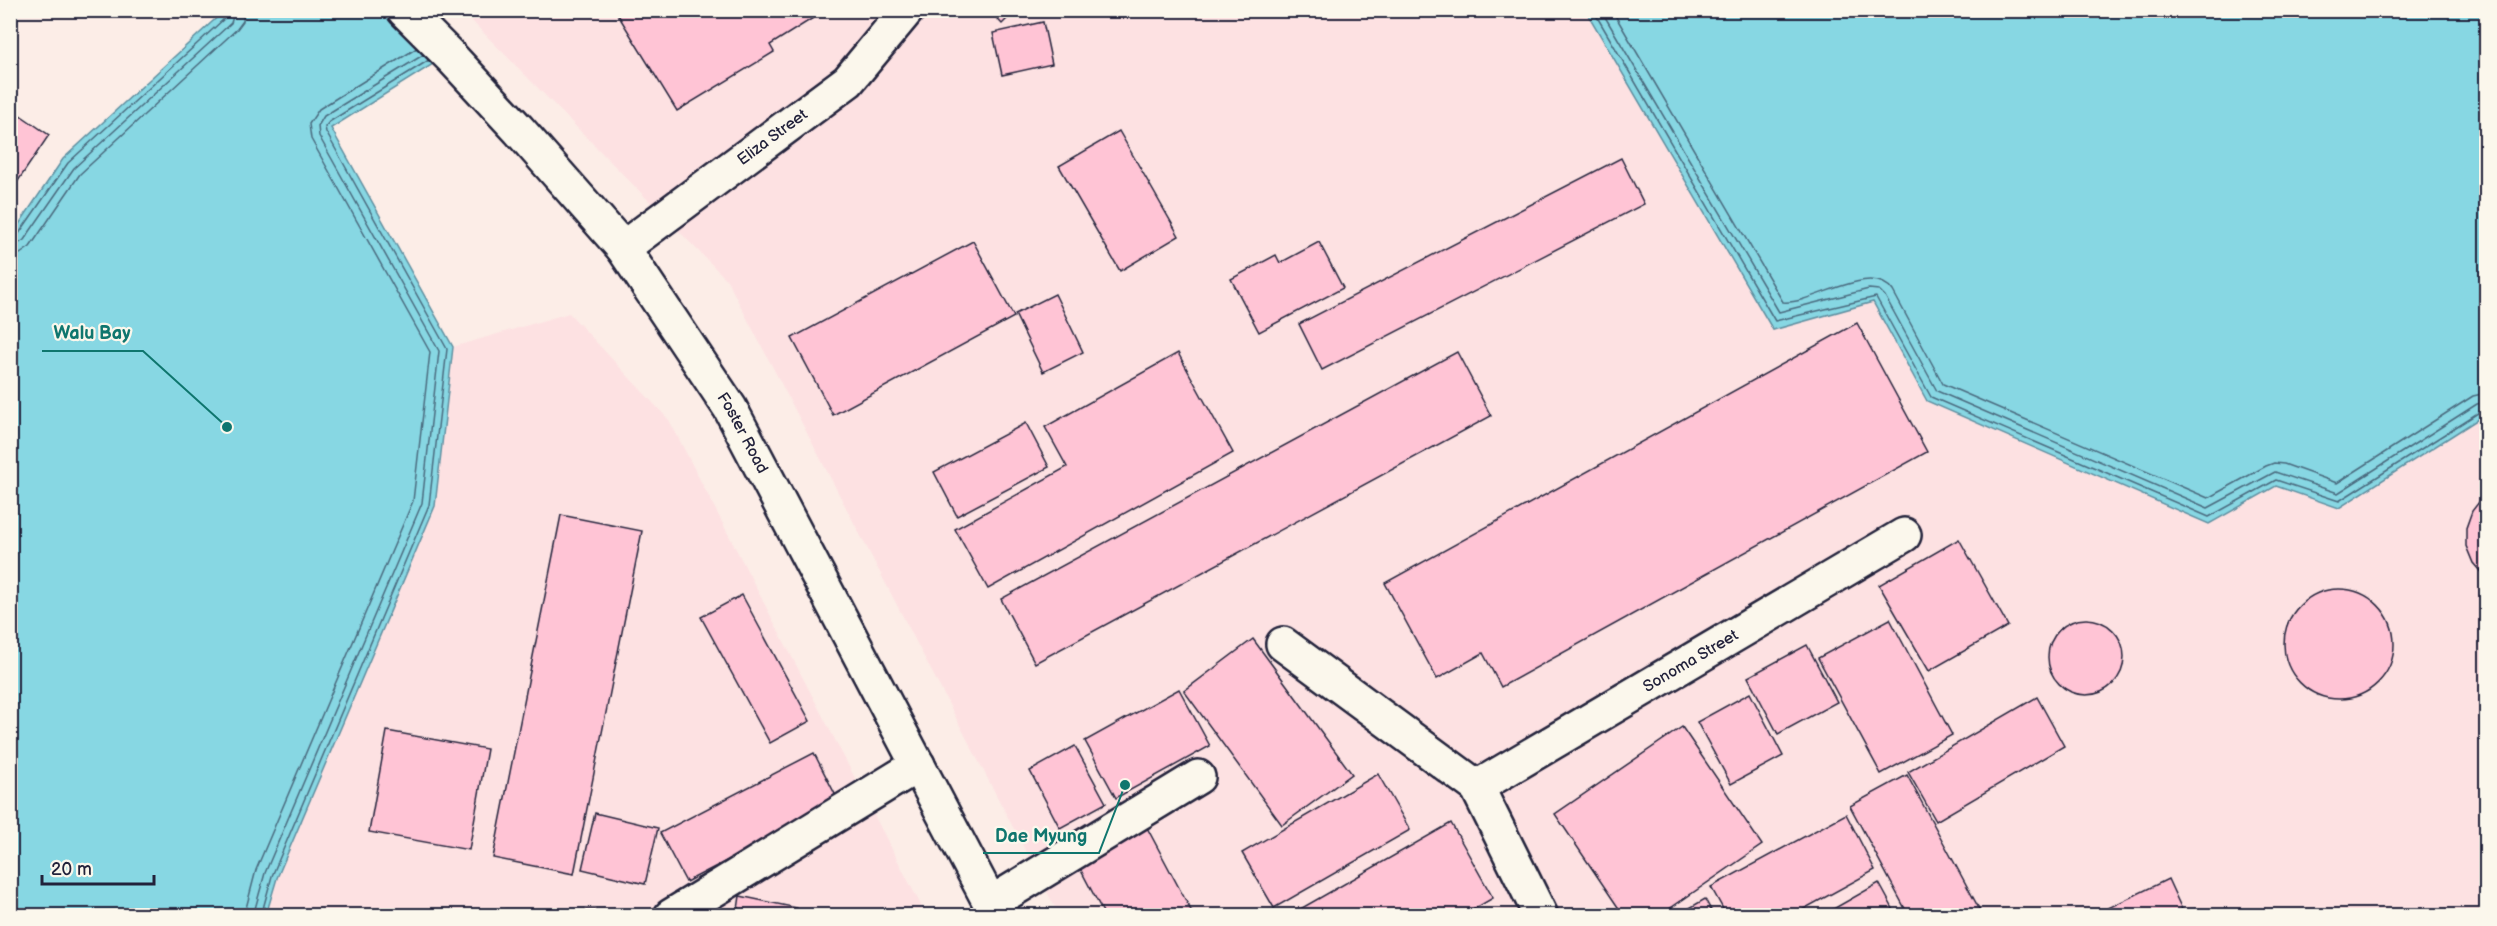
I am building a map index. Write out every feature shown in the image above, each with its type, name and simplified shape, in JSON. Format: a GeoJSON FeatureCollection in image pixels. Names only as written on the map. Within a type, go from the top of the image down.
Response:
{"type":"FeatureCollection","features":[{"type":"Feature","properties":{"kind":"street","name":"Foster Road"},"geometry":{"type":"LineString","coordinates":[[404,10],[452,58],[623,248],[730,408],[994,909]]}},
{"type":"Feature","properties":{"kind":"street","name":"Eliza Street"},"geometry":{"type":"LineString","coordinates":[[623,248],[848,81],[908,10]]}},
{"type":"Feature","properties":{"kind":"street","name":"Sonoma Street"},"geometry":{"type":"LineString","coordinates":[[1477,787],[1904,535]]}},
{"type":"Feature","properties":{"kind":"street"},"geometry":{"type":"LineString","coordinates":[[1283,644],[1477,787],[1541,915]]}},
{"type":"Feature","properties":{"kind":"street"},"geometry":{"type":"LineString","coordinates":[[671,915],[918,765]]}},
{"type":"Feature","properties":{"kind":"street"},"geometry":{"type":"LineString","coordinates":[[994,909],[1198,777]]}},
{"type":"Feature","properties":{"kind":"shaded area"},"geometry":{"type":"Polygon","coordinates":[[[462,11],[1586,11],[1773,329],[1873,302],[1927,401],[2209,524],[2276,486],[2339,508],[2486,414],[2486,915],[1059,915],[727,280],[462,11]]]}},
{"type":"Feature","properties":{"kind":"shaded area"},"geometry":{"type":"Polygon","coordinates":[[[569,313],[669,420],[926,915],[266,916],[277,878],[435,506],[453,347],[569,313]]]}},
{"type":"Feature","properties":{"kind":"water"},"geometry":{"type":"Polygon","coordinates":[[[224,11],[433,11],[449,54],[331,128],[453,347],[435,506],[277,878],[266,915],[11,916],[11,236],[63,159],[224,11]]]}},
{"type":"Feature","properties":{"kind":"water"},"geometry":{"type":"Polygon","coordinates":[[[1586,11],[2486,11],[2486,414],[2339,508],[2276,486],[2209,524],[1927,401],[1873,302],[1773,330],[1586,11]]]}},
{"type":"Feature","properties":{"kind":"building"},"geometry":{"type":"Polygon","coordinates":[[[615,10],[826,10],[770,45],[774,52],[677,111],[615,10]]]}},
{"type":"Feature","properties":{"kind":"building"},"geometry":{"type":"Polygon","coordinates":[[[989,10],[1016,10],[1002,24],[989,10]]]}},
{"type":"Feature","properties":{"kind":"building"},"geometry":{"type":"Polygon","coordinates":[[[1043,22],[1052,64],[1002,75],[993,33],[1043,22]]]}},
{"type":"Feature","properties":{"kind":"building"},"geometry":{"type":"Polygon","coordinates":[[[10,108],[49,135],[18,181],[10,176],[10,108]]]}},
{"type":"Feature","properties":{"kind":"building"},"geometry":{"type":"Polygon","coordinates":[[[1119,131],[1179,236],[1120,271],[1059,166],[1119,131]]]}},
{"type":"Feature","properties":{"kind":"building"},"geometry":{"type":"Polygon","coordinates":[[[1621,158],[1644,204],[1322,370],[1299,324],[1621,158]]]}},
{"type":"Feature","properties":{"kind":"building"},"geometry":{"type":"Polygon","coordinates":[[[973,241],[1014,317],[833,415],[792,338],[973,241]]]}},
{"type":"Feature","properties":{"kind":"building"},"geometry":{"type":"Polygon","coordinates":[[[1319,242],[1343,288],[1259,332],[1231,279],[1276,255],[1280,263],[1319,242]]]}},
{"type":"Feature","properties":{"kind":"building"},"geometry":{"type":"Polygon","coordinates":[[[1055,294],[1083,352],[1043,372],[1015,314],[1055,294]]]}},
{"type":"Feature","properties":{"kind":"building"},"geometry":{"type":"Polygon","coordinates":[[[1857,323],[1927,452],[1501,687],[1483,653],[1437,679],[1385,583],[1857,323]]]}},
{"type":"Feature","properties":{"kind":"building"},"geometry":{"type":"Polygon","coordinates":[[[1457,352],[1491,416],[1035,663],[1001,599],[1457,352]]]}},
{"type":"Feature","properties":{"kind":"building"},"geometry":{"type":"Polygon","coordinates":[[[1178,353],[1233,453],[988,589],[955,529],[1067,467],[1045,427],[1178,353]]]}},
{"type":"Feature","properties":{"kind":"building"},"geometry":{"type":"Polygon","coordinates":[[[1026,423],[1049,467],[957,516],[934,472],[1026,423]]]}},
{"type":"Feature","properties":{"kind":"building"},"geometry":{"type":"Polygon","coordinates":[[[2486,493],[2486,578],[2473,563],[2466,546],[2466,528],[2472,511],[2486,493]]]}},
{"type":"Feature","properties":{"kind":"building"},"geometry":{"type":"Polygon","coordinates":[[[561,515],[642,531],[574,874],[493,858],[561,515]]]}},
{"type":"Feature","properties":{"kind":"building"},"geometry":{"type":"Polygon","coordinates":[[[1959,539],[2008,626],[1929,671],[1879,585],[1959,539]]]}},
{"type":"Feature","properties":{"kind":"building"},"geometry":{"type":"Polygon","coordinates":[[[2339,589],[2360,593],[2378,605],[2390,623],[2394,644],[2390,665],[2378,683],[2360,695],[2339,699],[2318,695],[2300,683],[2288,665],[2284,644],[2288,623],[2300,605],[2318,593],[2339,589]]]}},
{"type":"Feature","properties":{"kind":"building"},"geometry":{"type":"Polygon","coordinates":[[[742,595],[810,721],[770,743],[701,617],[742,595]]]}},
{"type":"Feature","properties":{"kind":"building"},"geometry":{"type":"Polygon","coordinates":[[[1890,619],[1952,735],[1881,774],[1818,658],[1890,619]]]}},
{"type":"Feature","properties":{"kind":"building"},"geometry":{"type":"Polygon","coordinates":[[[2094,619],[2107,625],[2118,636],[2124,649],[2122,672],[2107,689],[2094,695],[2078,695],[2065,689],[2050,672],[2048,649],[2054,636],[2071,621],[2094,619]]]}},
{"type":"Feature","properties":{"kind":"building"},"geometry":{"type":"Polygon","coordinates":[[[1253,639],[1352,774],[1282,825],[1184,691],[1253,639]]]}},
{"type":"Feature","properties":{"kind":"building"},"geometry":{"type":"Polygon","coordinates":[[[1807,645],[1837,702],[1778,734],[1748,677],[1807,645]]]}},
{"type":"Feature","properties":{"kind":"building"},"geometry":{"type":"Polygon","coordinates":[[[1179,689],[1210,746],[1116,798],[1085,741],[1179,689]]]}},
{"type":"Feature","properties":{"kind":"building"},"geometry":{"type":"Polygon","coordinates":[[[1750,693],[1783,756],[1731,784],[1697,722],[1750,693]]]}},
{"type":"Feature","properties":{"kind":"building"},"geometry":{"type":"Polygon","coordinates":[[[2037,697],[2064,746],[1936,821],[1908,772],[2037,697]]]}},
{"type":"Feature","properties":{"kind":"building"},"geometry":{"type":"Polygon","coordinates":[[[1682,727],[1762,845],[1659,916],[1624,916],[1555,814],[1682,727]]]}},
{"type":"Feature","properties":{"kind":"building"},"geometry":{"type":"Polygon","coordinates":[[[387,731],[487,749],[469,850],[369,832],[387,731]]]}},
{"type":"Feature","properties":{"kind":"building"},"geometry":{"type":"Polygon","coordinates":[[[1075,746],[1106,803],[1060,828],[1030,771],[1075,746]]]}},
{"type":"Feature","properties":{"kind":"building"},"geometry":{"type":"Polygon","coordinates":[[[814,753],[839,802],[686,882],[660,833],[814,753]]]}},
{"type":"Feature","properties":{"kind":"building"},"geometry":{"type":"Polygon","coordinates":[[[1378,774],[1410,830],[1274,908],[1242,853],[1378,774]]]}},
{"type":"Feature","properties":{"kind":"building"},"geometry":{"type":"Polygon","coordinates":[[[1907,775],[1983,916],[1909,916],[1850,806],[1907,775]]]}},
{"type":"Feature","properties":{"kind":"building"},"geometry":{"type":"Polygon","coordinates":[[[595,813],[658,828],[645,884],[582,869],[595,813]]]}},
{"type":"Feature","properties":{"kind":"building"},"geometry":{"type":"Polygon","coordinates":[[[1846,814],[1875,870],[1791,916],[1727,916],[1711,887],[1846,814]]]}},
{"type":"Feature","properties":{"kind":"building"},"geometry":{"type":"Polygon","coordinates":[[[1144,822],[1194,916],[1105,916],[1075,859],[1144,822]]]}},
{"type":"Feature","properties":{"kind":"building"},"geometry":{"type":"Polygon","coordinates":[[[1451,823],[1493,898],[1462,916],[1288,916],[1451,823]]]}},
{"type":"Feature","properties":{"kind":"building"},"geometry":{"type":"Polygon","coordinates":[[[2168,879],[2185,916],[2102,916],[2100,912],[2168,879]]]}},
{"type":"Feature","properties":{"kind":"building"},"geometry":{"type":"Polygon","coordinates":[[[1879,883],[1897,916],[1821,916],[1879,883]]]}},
{"type":"Feature","properties":{"kind":"building"},"geometry":{"type":"Polygon","coordinates":[[[740,896],[797,908],[796,916],[737,916],[740,896]]]}},
{"type":"Feature","properties":{"kind":"building"},"geometry":{"type":"Polygon","coordinates":[[[1705,899],[1714,916],[1676,916],[1705,899]]]}},
{"type":"Feature","properties":{"kind":"building"},"geometry":{"type":"Polygon","coordinates":[[[505,909],[608,910],[608,916],[505,916],[505,909]]]}},
{"type":"Feature","properties":{"kind":"place","name":"Walu Bay"},"geometry":{"type":"Point","coordinates":[227,427]}},
{"type":"Feature","properties":{"kind":"place","name":"Dae Myung"},"geometry":{"type":"Point","coordinates":[1125,785]}}]}
